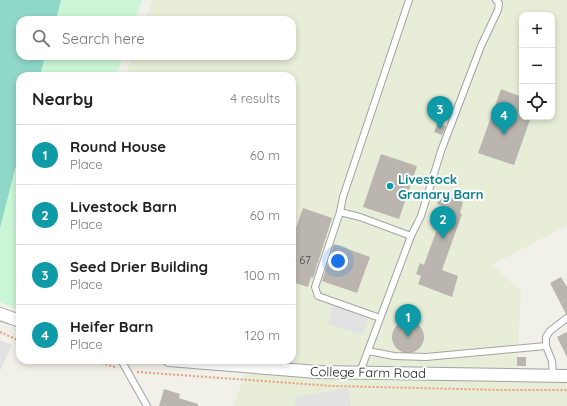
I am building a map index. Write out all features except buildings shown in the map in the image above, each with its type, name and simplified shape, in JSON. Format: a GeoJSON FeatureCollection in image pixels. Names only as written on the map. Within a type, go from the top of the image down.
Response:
{"type":"FeatureCollection","features":[{"type":"Feature","properties":{"kind":"street"},"geometry":{"type":"LineString","coordinates":[[0,314],[16,320]]}},
{"type":"Feature","properties":{"kind":"street","name":"College Farm Road"},"geometry":{"type":"LineString","coordinates":[[218,364],[317,372],[567,376]]}},
{"type":"Feature","properties":{"kind":"lane"},"geometry":{"type":"LineString","coordinates":[[380,318],[318,296],[315,287],[340,212],[343,197],[409,0]]}},
{"type":"Feature","properties":{"kind":"lane"},"geometry":{"type":"LineString","coordinates":[[360,372],[411,236],[421,216],[441,151],[481,46],[498,10],[499,3],[496,0]]}},
{"type":"Feature","properties":{"kind":"lane"},"geometry":{"type":"LineString","coordinates":[[340,212],[360,217],[411,236]]}},
{"type":"Feature","properties":{"kind":"lane"},"geometry":{"type":"LineString","coordinates":[[553,376],[552,361],[546,346],[546,337],[550,331],[567,318]]}},
{"type":"Feature","properties":{"kind":"lane"},"geometry":{"type":"LineString","coordinates":[[368,351],[394,356],[426,356],[546,346]]}},
{"type":"Feature","properties":{"kind":"lane"},"geometry":{"type":"LineString","coordinates":[[123,364],[147,406]]}},
{"type":"Feature","properties":{"kind":"path"},"geometry":{"type":"LineString","coordinates":[[0,332],[16,339]]}},
{"type":"Feature","properties":{"kind":"green space"},"geometry":{"type":"Polygon","coordinates":[[[0,0],[142,0],[136,16],[16,16],[16,60],[122,60],[117,72],[16,72],[16,309],[0,302],[0,0]]]}},
{"type":"Feature","properties":{"kind":"green space"},"geometry":{"type":"Polygon","coordinates":[[[153,0],[567,0],[567,225],[492,265],[521,291],[517,372],[567,373],[567,406],[233,406],[248,366],[235,364],[296,364],[296,72],[126,72],[131,60],[296,60],[296,16],[147,16],[153,0]]]}},
{"type":"Feature","properties":{"kind":"shaded area"},"geometry":{"type":"Polygon","coordinates":[[[0,0],[61,0],[57,16],[16,16],[16,60],[44,60],[41,72],[16,72],[16,166],[0,228],[0,0]]]}},
{"type":"Feature","properties":{"kind":"shaded area"},"geometry":{"type":"Polygon","coordinates":[[[335,299],[370,310],[363,335],[328,324],[335,299]]]}},
{"type":"Feature","properties":{"kind":"shaded area"},"geometry":{"type":"Polygon","coordinates":[[[0,340],[12,345],[0,371],[0,340]]]}},
{"type":"Feature","properties":{"kind":"shaded area"},"geometry":{"type":"Polygon","coordinates":[[[348,388],[351,406],[295,406],[296,397],[348,388]]]}},
{"type":"Feature","properties":{"kind":"place","name":"Seed Drier Building"},"geometry":{"type":"Point","coordinates":[440,129]}},
{"type":"Feature","properties":{"kind":"place","name":"Heifer Barn"},"geometry":{"type":"Point","coordinates":[504,135]}},
{"type":"Feature","properties":{"kind":"place","name":"Livestock Granary Barn"},"geometry":{"type":"Point","coordinates":[390,186]}},
{"type":"Feature","properties":{"kind":"place","name":"Livestock Barn"},"geometry":{"type":"Point","coordinates":[443,239]}},
{"type":"Feature","properties":{"kind":"place","name":"Round House"},"geometry":{"type":"Point","coordinates":[408,337]}}]}
